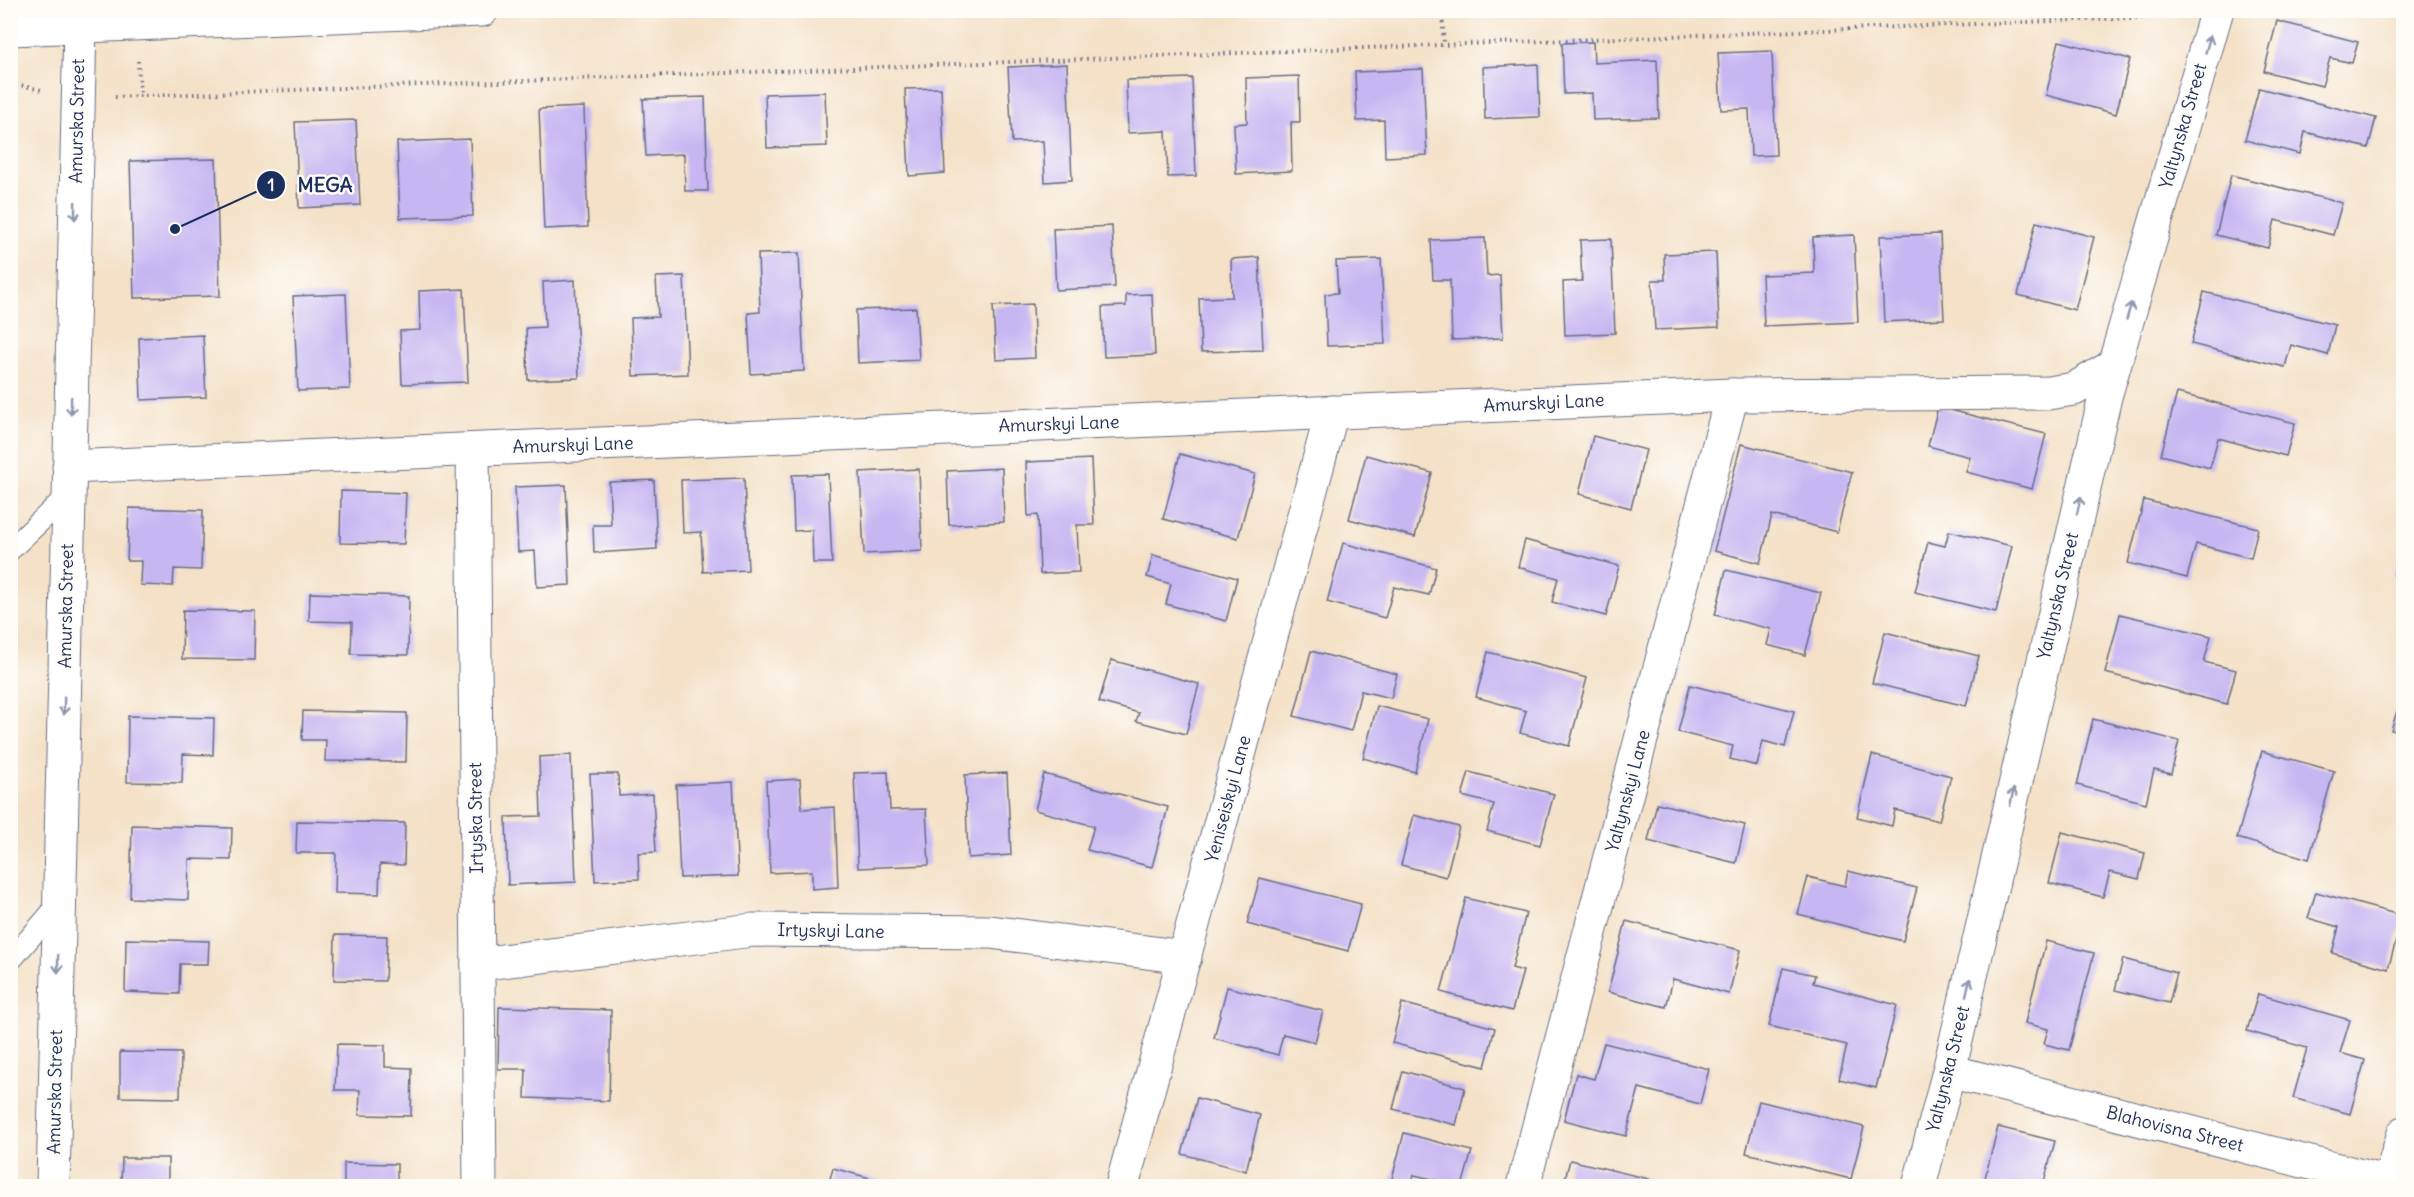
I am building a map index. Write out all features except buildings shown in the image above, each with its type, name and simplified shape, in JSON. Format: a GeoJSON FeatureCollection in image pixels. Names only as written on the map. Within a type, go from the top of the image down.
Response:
{"type":"FeatureCollection","features":[{"type":"Feature","properties":{"kind":"street"},"geometry":{"type":"LineString","coordinates":[[10,29],[44,19],[80,26],[482,10]]}},
{"type":"Feature","properties":{"kind":"street","name":"Yaltynska Street"},"geometry":{"type":"LineString","coordinates":[[1919,1186],[1949,1071],[2112,368],[2217,10]]}},
{"type":"Feature","properties":{"kind":"street","name":"Amurska Street"},"geometry":{"type":"LineString","coordinates":[[53,1186],[80,26]]}},
{"type":"Feature","properties":{"kind":"street","name":"Amurskyi Lane"},"geometry":{"type":"LineString","coordinates":[[69,480],[473,450],[1332,412],[1732,395],[2048,393],[2074,388],[2112,368]]}},
{"type":"Feature","properties":{"kind":"street"},"geometry":{"type":"LineString","coordinates":[[2048,393],[2071,404],[2095,438]]}},
{"type":"Feature","properties":{"kind":"street","name":"Yaltynskyi Lane"},"geometry":{"type":"LineString","coordinates":[[1523,1186],[1732,395]]}},
{"type":"Feature","properties":{"kind":"street","name":"Yeniseiskyi Lane"},"geometry":{"type":"LineString","coordinates":[[1122,1186],[1332,412]]}},
{"type":"Feature","properties":{"kind":"street","name":"Irtyska Street"},"geometry":{"type":"LineString","coordinates":[[473,450],[480,1186]]}},
{"type":"Feature","properties":{"kind":"street","name":"Irtyskyi Lane"},"geometry":{"type":"LineString","coordinates":[[478,964],[753,930],[990,932],[1185,957]]}},
{"type":"Feature","properties":{"kind":"street","name":"Blahovisna Street"},"geometry":{"type":"LineString","coordinates":[[1949,1071],[2393,1186]]}},
{"type":"Feature","properties":{"kind":"street"},"geometry":{"type":"LineString","coordinates":[[2393,1186],[2403,1133]]}},
{"type":"Feature","properties":{"kind":"lane"},"geometry":{"type":"LineString","coordinates":[[10,550],[69,480]]}},
{"type":"Feature","properties":{"kind":"lane"},"geometry":{"type":"LineString","coordinates":[[10,961],[59,904]]}},
{"type":"Feature","properties":{"kind":"path"},"geometry":{"type":"LineString","coordinates":[[1442,10],[1444,45]]}},
{"type":"Feature","properties":{"kind":"path"},"geometry":{"type":"LineString","coordinates":[[78,98],[2155,17],[2175,10]]}},
{"type":"Feature","properties":{"kind":"place","name":"MEGA"},"geometry":{"type":"Point","coordinates":[175,229]}}]}
